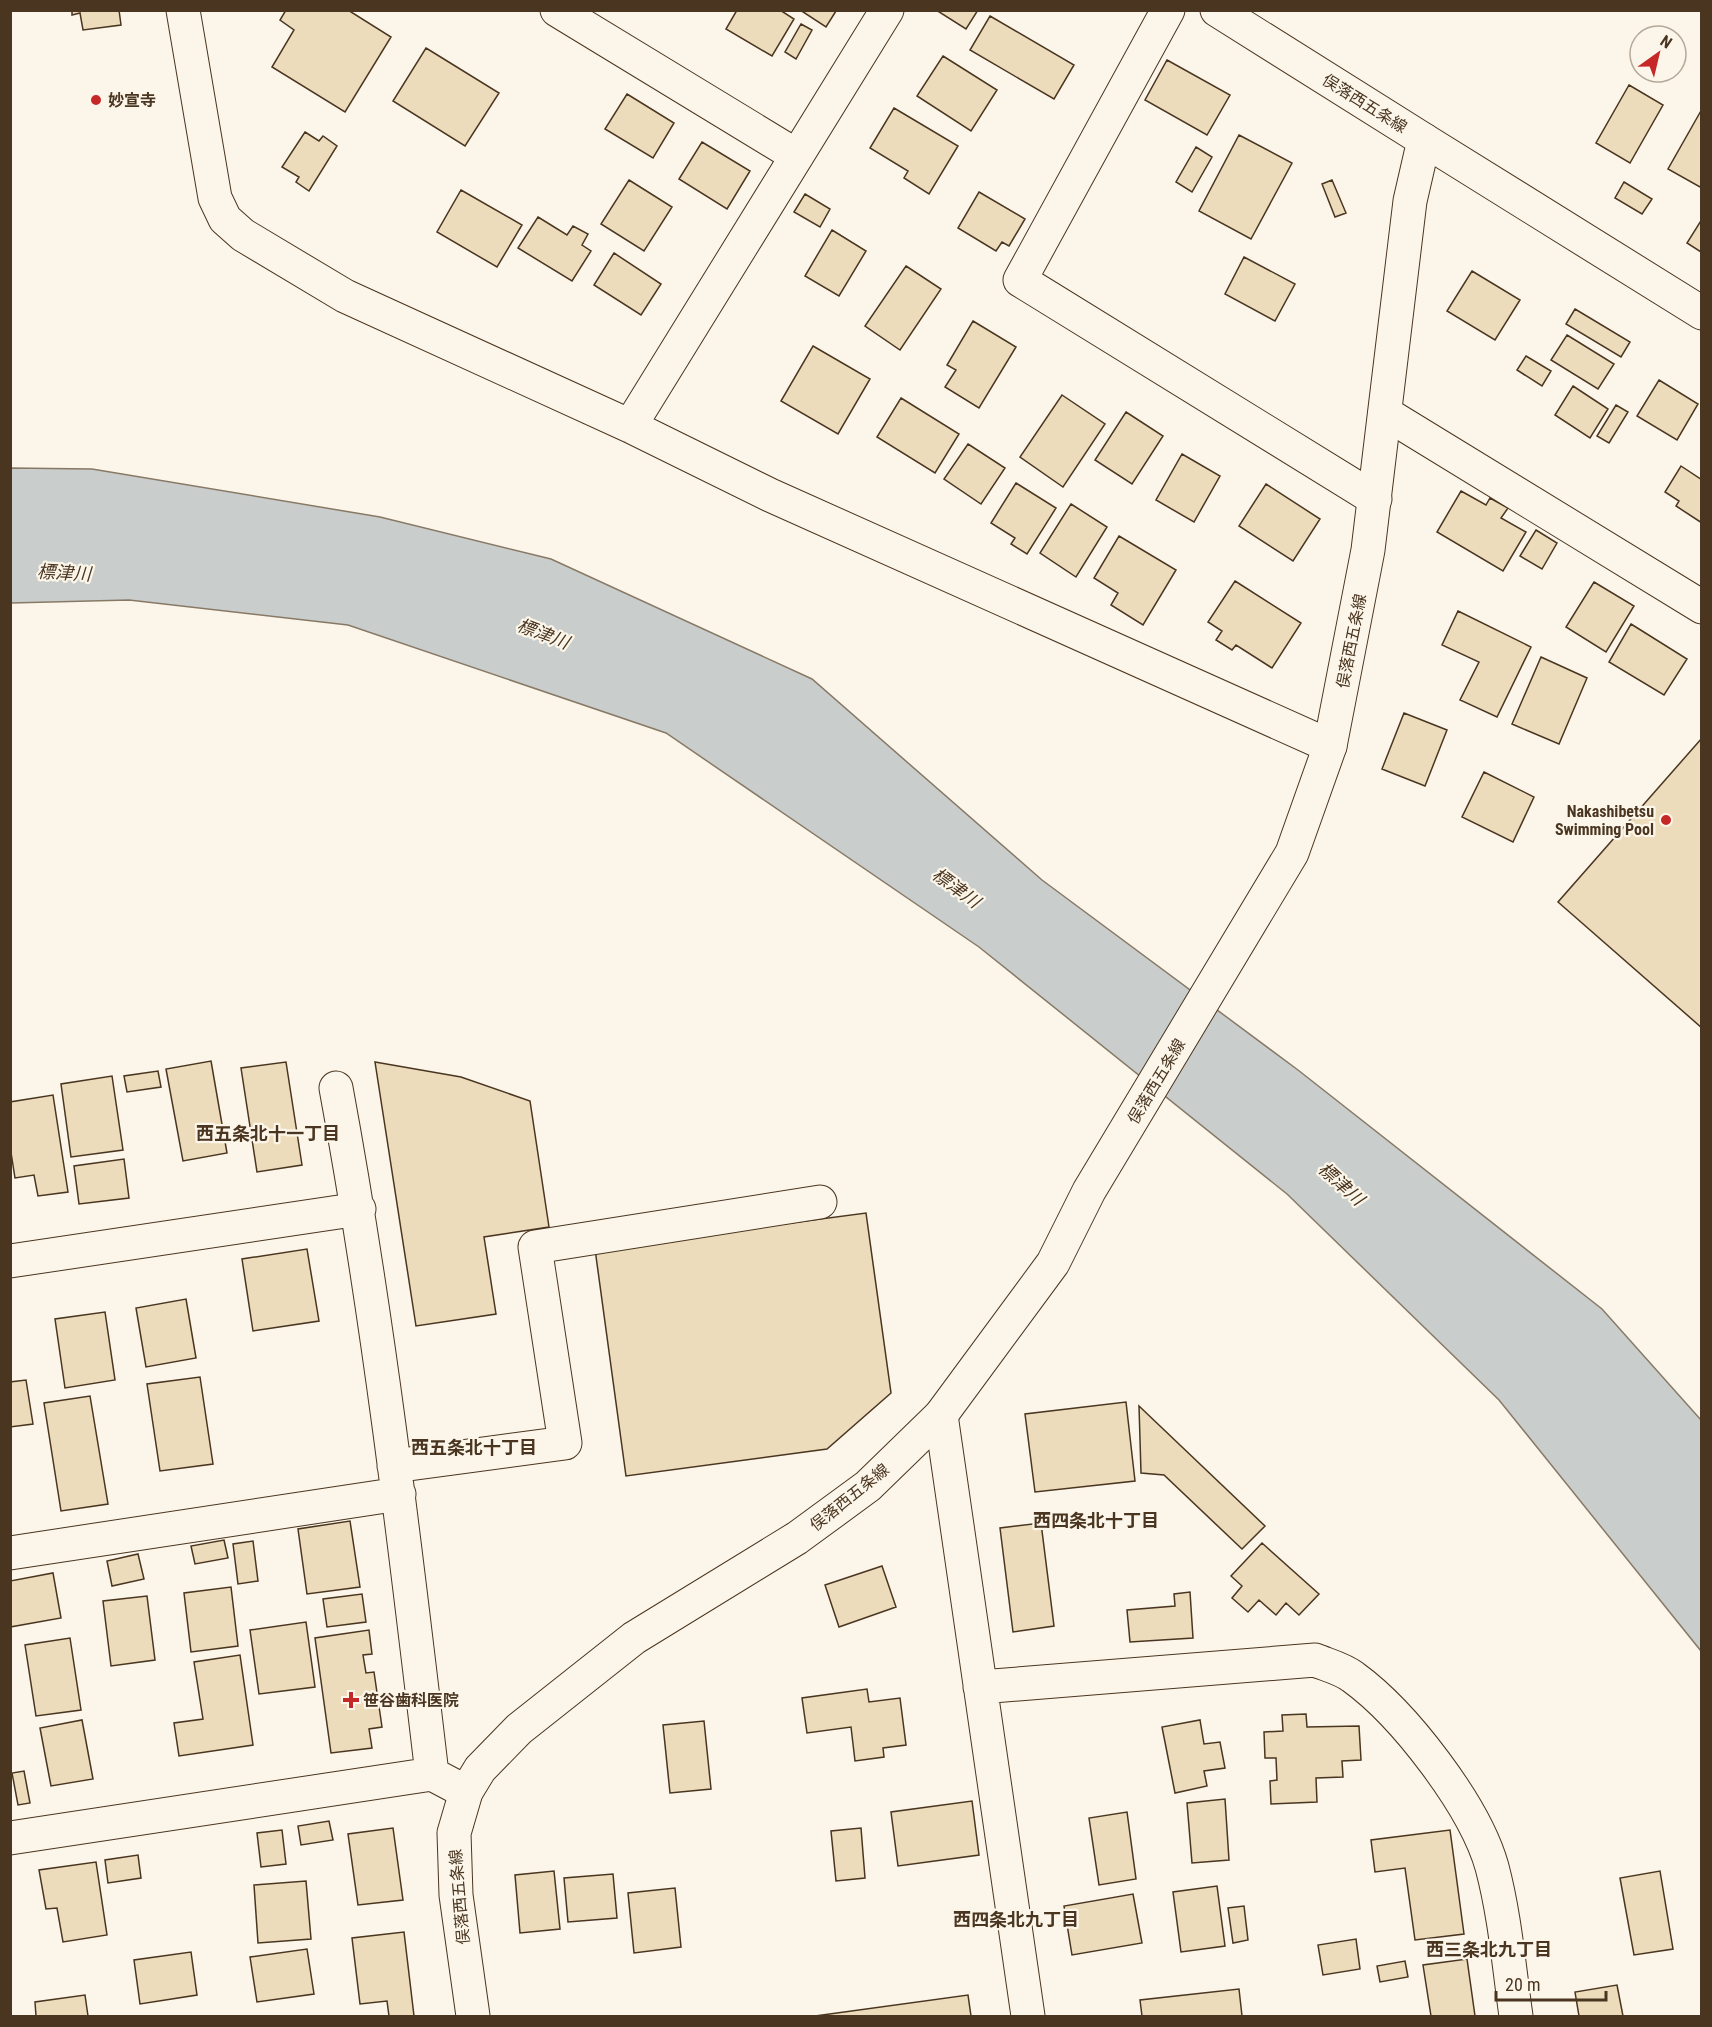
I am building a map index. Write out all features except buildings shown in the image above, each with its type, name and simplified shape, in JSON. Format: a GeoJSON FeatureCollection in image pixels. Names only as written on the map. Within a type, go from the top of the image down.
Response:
{"type":"FeatureCollection","features":[{"type":"Feature","properties":{"kind":"street"},"geometry":{"type":"LineString","coordinates":[[183,10],[215,198],[225,219],[273,254],[345,296],[630,426],[770,495],[1330,746]]}},
{"type":"Feature","properties":{"kind":"street"},"geometry":{"type":"LineString","coordinates":[[556,10],[797,156]]}},
{"type":"Feature","properties":{"kind":"street"},"geometry":{"type":"LineString","coordinates":[[630,426],[888,10]]}},
{"type":"Feature","properties":{"kind":"street"},"geometry":{"type":"LineString","coordinates":[[1168,10],[1020,280],[1375,499]]}},
{"type":"Feature","properties":{"kind":"street","name":"俣落西五条線"},"geometry":{"type":"LineString","coordinates":[[473,2016],[456,1895],[454,1833],[466,1792],[480,1769],[519,1729],[634,1638],[797,1538],[868,1486],[940,1415],[1053,1263],[1089,1191],[1292,853],[1330,746],[1368,550],[1410,201],[1424,140],[1217,10]]}},
{"type":"Feature","properties":{"kind":"street"},"geometry":{"type":"LineString","coordinates":[[1424,140],[1701,314]]}},
{"type":"Feature","properties":{"kind":"street"},"geometry":{"type":"LineString","coordinates":[[1385,413],[1701,607]]}},
{"type":"Feature","properties":{"kind":"street"},"geometry":{"type":"LineString","coordinates":[[336,1088],[359,1209],[396,1480],[432,1774]]}},
{"type":"Feature","properties":{"kind":"street"},"geometry":{"type":"LineString","coordinates":[[10,1553],[396,1480],[565,1443],[535,1247],[820,1203]]}},
{"type":"Feature","properties":{"kind":"street"},"geometry":{"type":"LineString","coordinates":[[10,1262],[359,1209]]}},
{"type":"Feature","properties":{"kind":"street"},"geometry":{"type":"LineString","coordinates":[[940,1415],[1028,2016]]}},
{"type":"Feature","properties":{"kind":"street"},"geometry":{"type":"LineString","coordinates":[[980,1687],[1211,1666],[1315,1660],[1352,1676],[1389,1710],[1460,1797],[1491,1865],[1502,1915],[1516,2016]]}},
{"type":"Feature","properties":{"kind":"street"},"geometry":{"type":"LineString","coordinates":[[10,1838],[432,1774],[466,1792]]}},
{"type":"Feature","properties":{"kind":"water","name":"標津川"},"geometry":{"type":"Polygon","coordinates":[[[10,468],[92,469],[380,517],[551,559],[812,679],[1042,880],[1298,1070],[1602,1309],[1701,1420],[1701,1651],[1499,1400],[1287,1194],[979,947],[666,733],[348,625],[129,600],[11,603],[10,468]]]}},
{"type":"Feature","properties":{"kind":"place","name":"妙宣寺"},"geometry":{"type":"Point","coordinates":[96,100]}},
{"type":"Feature","properties":{"kind":"place","name":"Nakashibetsu Swimming Pool"},"geometry":{"type":"Point","coordinates":[1666,820]}},
{"type":"Feature","properties":{"kind":"place","name":"笹谷歯科医院"},"geometry":{"type":"Point","coordinates":[351,1700]}},
{"type":"Feature","properties":{"kind":"district","name":"西五条北十一丁目"},"geometry":{"type":"Point","coordinates":[268,1134]}},
{"type":"Feature","properties":{"kind":"district","name":"西五条北十丁目"},"geometry":{"type":"Point","coordinates":[474,1448]}},
{"type":"Feature","properties":{"kind":"district","name":"西四条北十丁目"},"geometry":{"type":"Point","coordinates":[1096,1521]}},
{"type":"Feature","properties":{"kind":"district","name":"西四条北九丁目"},"geometry":{"type":"Point","coordinates":[1016,1920]}},
{"type":"Feature","properties":{"kind":"district","name":"西三条北九丁目"},"geometry":{"type":"Point","coordinates":[1489,1950]}}]}
